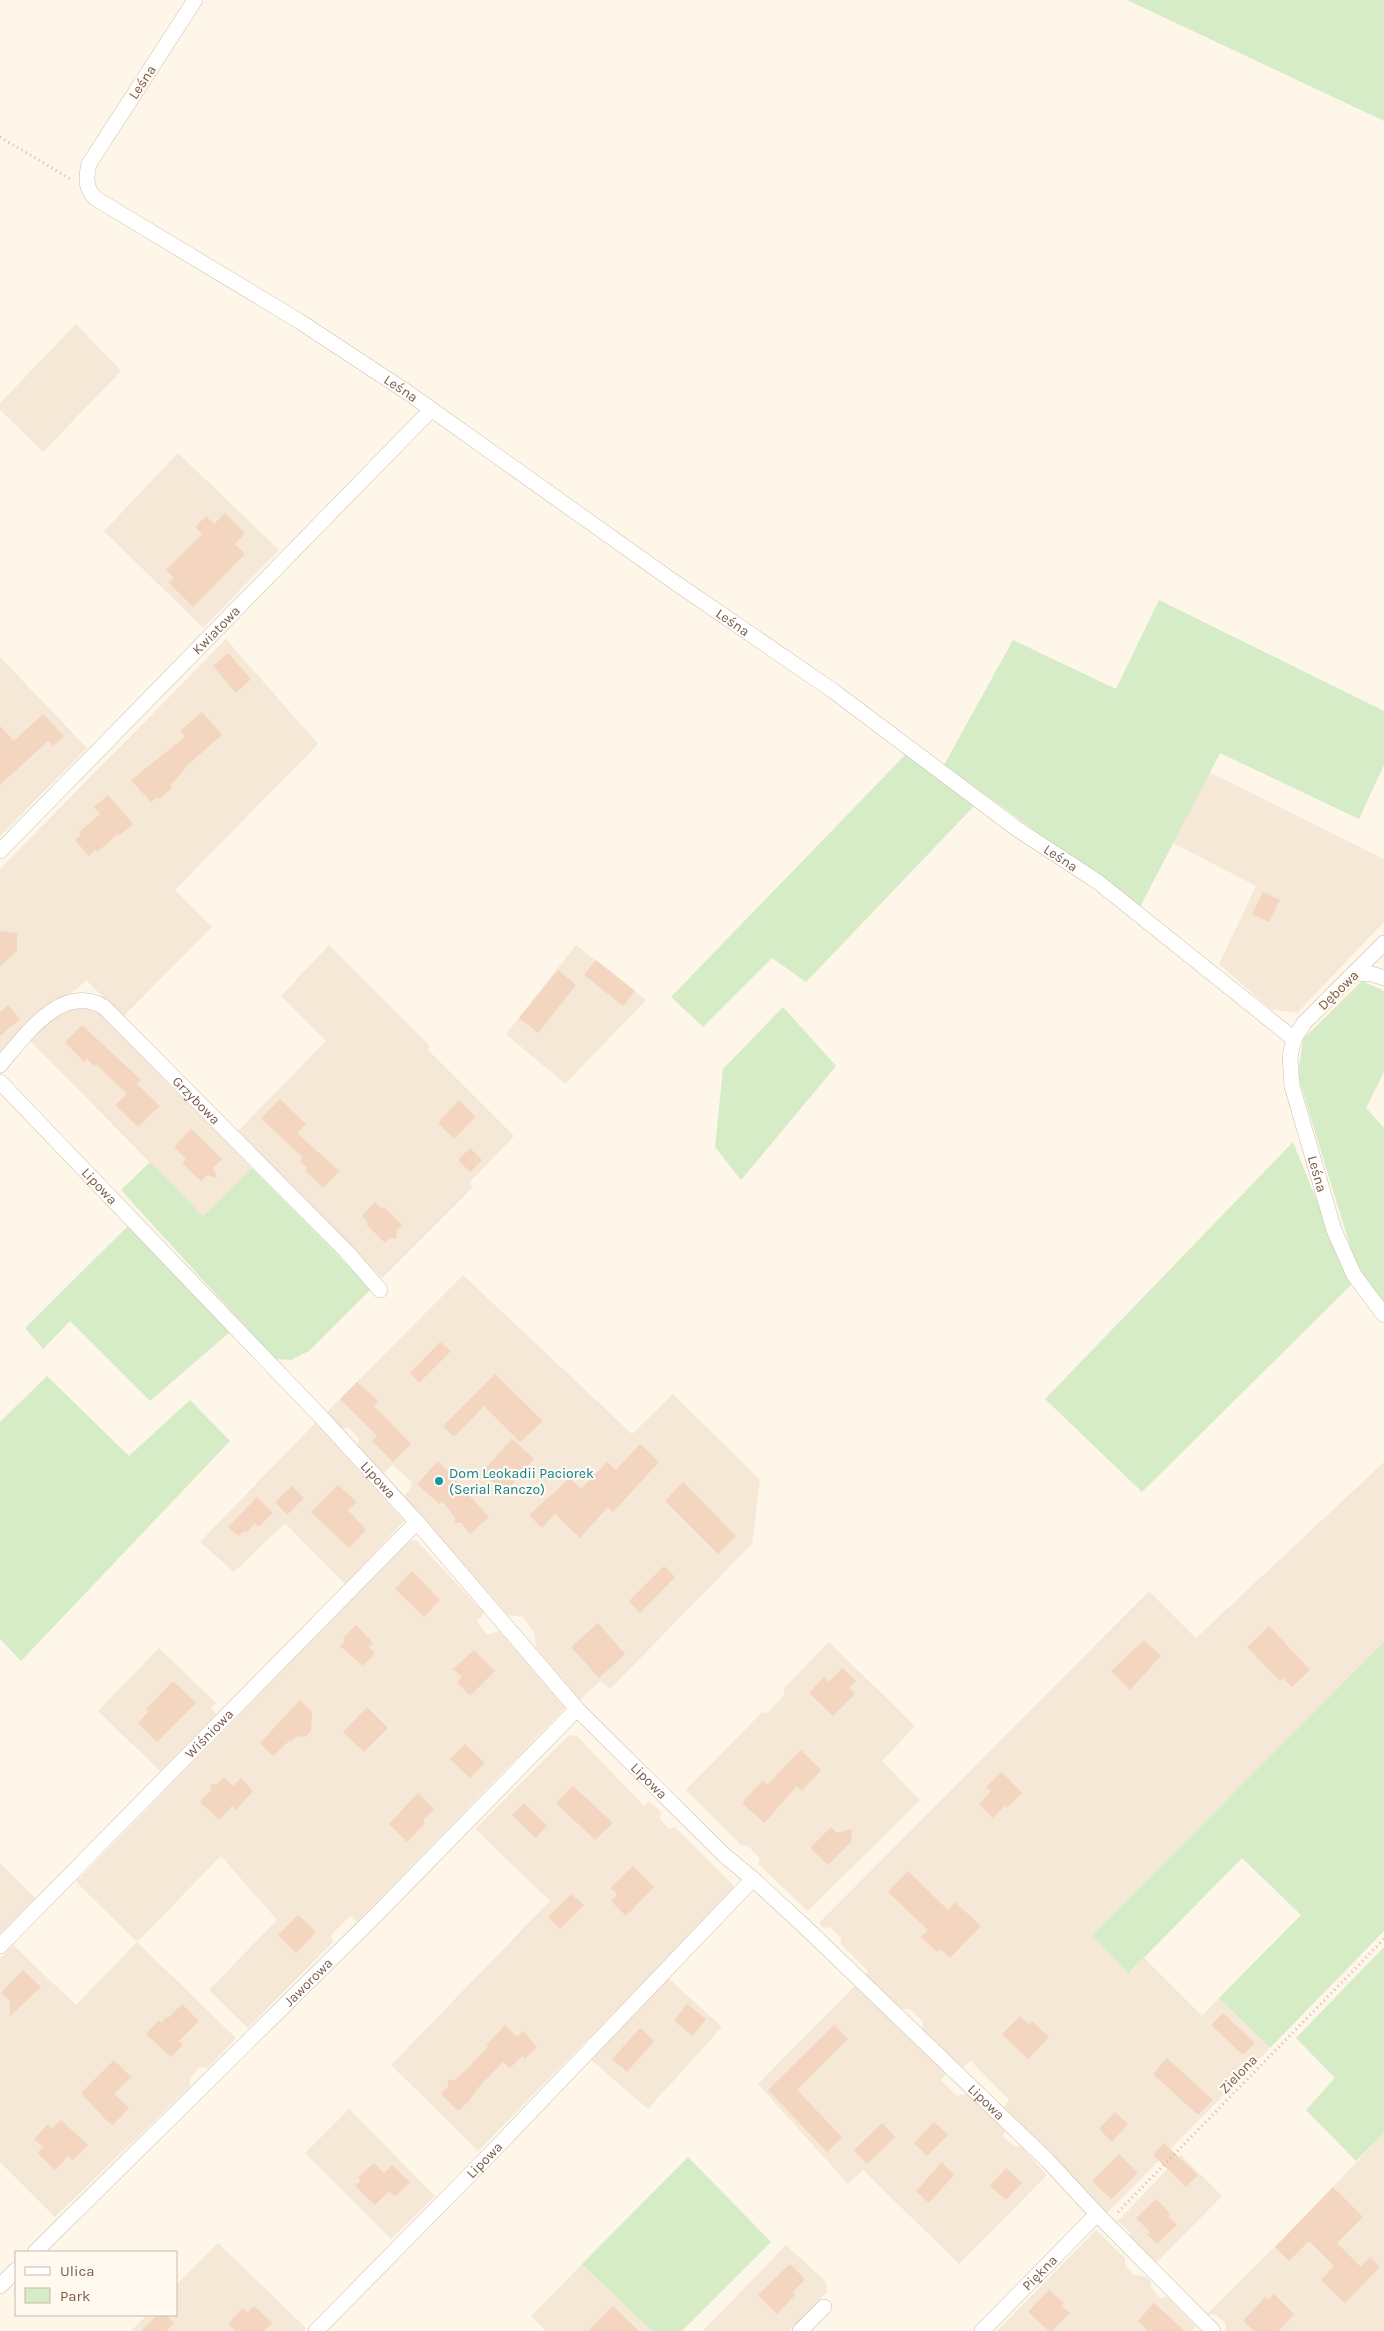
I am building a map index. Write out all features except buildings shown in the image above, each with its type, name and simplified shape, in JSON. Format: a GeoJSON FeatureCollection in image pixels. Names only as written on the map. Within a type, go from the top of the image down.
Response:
{"type":"FeatureCollection","features":[{"type":"Feature","properties":{"kind":"street","name":"Leśna"},"geometry":{"type":"LineString","coordinates":[[195,0],[89,164],[87,184],[89,191],[95,198],[291,316],[431,410],[670,579],[832,690],[1017,829],[1098,882],[1294,1040],[1290,1056],[1292,1086],[1334,1230],[1354,1275],[1384,1315]]}},
{"type":"Feature","properties":{"kind":"street","name":"Kwiatowa"},"geometry":{"type":"LineString","coordinates":[[0,851],[431,410]]}},
{"type":"Feature","properties":{"kind":"street","name":"Dębowa"},"geometry":{"type":"LineString","coordinates":[[1294,1040],[1304,1023],[1384,943]]}},
{"type":"Feature","properties":{"kind":"street"},"geometry":{"type":"LineString","coordinates":[[1356,973],[1372,974],[1384,978]]}},
{"type":"Feature","properties":{"kind":"street","name":"Grzybowa"},"geometry":{"type":"LineString","coordinates":[[0,1066],[29,1031],[53,1010],[76,1000],[87,999],[96,1002],[104,1007],[347,1252],[380,1290]]}},
{"type":"Feature","properties":{"kind":"street","name":"Lipowa"},"geometry":{"type":"LineString","coordinates":[[0,1082],[322,1418],[416,1522],[577,1709],[724,1855],[753,1879],[1040,2153],[1213,2331]]}},
{"type":"Feature","properties":{"kind":"street","name":"Wiśniowa"},"geometry":{"type":"LineString","coordinates":[[0,1946],[416,1522]]}},
{"type":"Feature","properties":{"kind":"street","name":"Jaworowa"},"geometry":{"type":"LineString","coordinates":[[36,2251],[370,1921],[577,1709]]}},
{"type":"Feature","properties":{"kind":"street","name":"Lipowa"},"geometry":{"type":"LineString","coordinates":[[316,2331],[496,2148],[753,1879]]}},
{"type":"Feature","properties":{"kind":"street","name":"Piękna"},"geometry":{"type":"LineString","coordinates":[[982,2331],[1102,2218]]}},
{"type":"Feature","properties":{"kind":"street"},"geometry":{"type":"LineString","coordinates":[[0,2286],[15,2271]]}},
{"type":"Feature","properties":{"kind":"street"},"geometry":{"type":"LineString","coordinates":[[800,2331],[824,2307]]}},
{"type":"Feature","properties":{"kind":"path"},"geometry":{"type":"LineString","coordinates":[[0,137],[66,178],[87,184]]}},
{"type":"Feature","properties":{"kind":"path","name":"Zielona"},"geometry":{"type":"LineString","coordinates":[[1102,2218],[1384,1939]]}},
{"type":"Feature","properties":{"kind":"shaded area"},"geometry":{"type":"Polygon","coordinates":[[[76,324],[121,371],[43,452],[0,410],[0,403],[76,324]]]}},
{"type":"Feature","properties":{"kind":"shaded area"},"geometry":{"type":"Polygon","coordinates":[[[178,453],[279,550],[203,628],[104,531],[178,453]]]}},
{"type":"Feature","properties":{"kind":"shaded area"},"geometry":{"type":"Polygon","coordinates":[[[226,639],[318,744],[175,890],[212,927],[123,1017],[86,980],[77,989],[44,1010],[0,1053],[0,869],[226,639]]]}},
{"type":"Feature","properties":{"kind":"shaded area"},"geometry":{"type":"Polygon","coordinates":[[[0,657],[87,748],[0,836],[0,657]]]}},
{"type":"Feature","properties":{"kind":"shaded area"},"geometry":{"type":"Polygon","coordinates":[[[1209,772],[1384,859],[1384,922],[1297,1013],[1270,1009],[1219,964],[1256,886],[1173,843],[1209,772]]]}},
{"type":"Feature","properties":{"kind":"shaded area"},"geometry":{"type":"Polygon","coordinates":[[[329,945],[430,1046],[428,1050],[514,1136],[469,1183],[473,1187],[382,1278],[237,1132],[326,1041],[281,996],[329,945]]]}},
{"type":"Feature","properties":{"kind":"shaded area"},"geometry":{"type":"Polygon","coordinates":[[[576,945],[646,1000],[565,1084],[506,1034],[576,945]]]}},
{"type":"Feature","properties":{"kind":"shaded area"},"geometry":{"type":"Polygon","coordinates":[[[82,1006],[94,1008],[252,1168],[203,1216],[29,1040],[47,1022],[62,1012],[82,1006]]]}},
{"type":"Feature","properties":{"kind":"shaded area"},"geometry":{"type":"Polygon","coordinates":[[[463,1275],[632,1434],[673,1394],[760,1480],[752,1544],[610,1689],[600,1681],[580,1700],[536,1648],[534,1632],[523,1617],[508,1615],[404,1496],[410,1490],[412,1482],[392,1465],[383,1474],[358,1446],[359,1439],[349,1428],[342,1429],[327,1412],[463,1275]]]}},
{"type":"Feature","properties":{"kind":"shaded area"},"geometry":{"type":"Polygon","coordinates":[[[315,1423],[404,1521],[345,1584],[285,1523],[234,1572],[200,1542],[315,1423]]]}},
{"type":"Feature","properties":{"kind":"shaded area"},"geometry":{"type":"Polygon","coordinates":[[[1384,1462],[1384,1642],[1092,1935],[1130,1973],[1144,1958],[1202,2016],[1219,1998],[1270,2048],[1106,2214],[1004,2107],[1009,2100],[971,2061],[963,2068],[922,2030],[923,2022],[910,2009],[900,2009],[865,1976],[868,1971],[841,1944],[841,1938],[830,1927],[824,1928],[819,1923],[1149,1591],[1196,1638],[1384,1462]]]}},
{"type":"Feature","properties":{"kind":"shaded area"},"geometry":{"type":"Polygon","coordinates":[[[416,1540],[484,1613],[477,1621],[487,1635],[499,1631],[565,1708],[357,1922],[350,1916],[331,1935],[333,1942],[248,2028],[209,1990],[277,1920],[221,1856],[137,1942],[76,1882],[409,1541],[416,1540]]]}},
{"type":"Feature","properties":{"kind":"shaded area"},"geometry":{"type":"Polygon","coordinates":[[[829,1642],[915,1726],[882,1761],[920,1800],[808,1911],[758,1864],[760,1858],[747,1845],[742,1846],[686,1790],[762,1712],[768,1713],[784,1695],[784,1688],[829,1642]]]}},
{"type":"Feature","properties":{"kind":"shaded area"},"geometry":{"type":"Polygon","coordinates":[[[159,1648],[216,1703],[211,1708],[217,1714],[160,1771],[98,1711],[159,1648]]]}},
{"type":"Feature","properties":{"kind":"shaded area"},"geometry":{"type":"Polygon","coordinates":[[[569,1735],[577,1736],[644,1806],[649,1801],[661,1812],[660,1819],[669,1829],[675,1827],[734,1886],[734,1890],[478,2151],[391,2065],[550,1901],[475,1829],[569,1735]]]}},
{"type":"Feature","properties":{"kind":"shaded area"},"geometry":{"type":"Polygon","coordinates":[[[0,1863],[35,1898],[0,1934],[0,1863]]]}},
{"type":"Feature","properties":{"kind":"shaded area"},"geometry":{"type":"Polygon","coordinates":[[[137,1942],[236,2038],[208,2068],[200,2067],[190,2078],[190,2086],[55,2217],[0,2162],[0,1959],[13,1945],[76,2005],[137,1942]]]}},
{"type":"Feature","properties":{"kind":"shaded area"},"geometry":{"type":"Polygon","coordinates":[[[667,1977],[722,2027],[648,2109],[589,2058],[667,1977]]]}},
{"type":"Feature","properties":{"kind":"shaded area"},"geometry":{"type":"Polygon","coordinates":[[[855,1986],[947,2073],[940,2080],[957,2096],[967,2094],[1005,2130],[1003,2136],[1015,2147],[1021,2146],[1047,2175],[959,2264],[863,2170],[848,2184],[758,2084],[855,1986]]]}},
{"type":"Feature","properties":{"kind":"shaded area"},"geometry":{"type":"Polygon","coordinates":[[[349,2109],[435,2196],[391,2239],[305,2153],[349,2109]]]}},
{"type":"Feature","properties":{"kind":"shaded area"},"geometry":{"type":"Polygon","coordinates":[[[1384,2133],[1384,2331],[1225,2331],[1226,2324],[1216,2315],[1207,2314],[1295,2227],[1384,2133]]]}},
{"type":"Feature","properties":{"kind":"shaded area"},"geometry":{"type":"Polygon","coordinates":[[[1181,2155],[1222,2196],[1156,2263],[1130,2239],[1130,2232],[1119,2222],[1115,2224],[1181,2155]]]}},
{"type":"Feature","properties":{"kind":"shaded area"},"geometry":{"type":"Polygon","coordinates":[[[1096,2230],[1125,2258],[1125,2265],[1134,2275],[1144,2276],[1151,2281],[1151,2287],[1160,2298],[1167,2297],[1196,2327],[1192,2331],[997,2331],[1096,2230]]]}},
{"type":"Feature","properties":{"kind":"shaded area"},"geometry":{"type":"Polygon","coordinates":[[[218,2243],[306,2328],[303,2331],[131,2331],[146,2316],[178,2316],[178,2283],[218,2243]]]}},
{"type":"Feature","properties":{"kind":"shaded area"},"geometry":{"type":"Polygon","coordinates":[[[786,2245],[826,2282],[827,2292],[789,2331],[703,2331],[786,2245]]]}},
{"type":"Feature","properties":{"kind":"shaded area"},"geometry":{"type":"Polygon","coordinates":[[[582,2264],[652,2331],[546,2331],[531,2316],[582,2264]]]}},
{"type":"Feature","properties":{"kind":"green space"},"geometry":{"type":"Polygon","coordinates":[[[1127,0],[1384,0],[1384,121],[1127,0]]]}},
{"type":"Feature","properties":{"kind":"green space"},"geometry":{"type":"Polygon","coordinates":[[[1159,600],[1384,711],[1384,765],[1359,819],[1220,753],[1140,907],[944,765],[1013,640],[1116,689],[1159,600]]]}},
{"type":"Feature","properties":{"kind":"green space"},"geometry":{"type":"Polygon","coordinates":[[[907,753],[977,803],[806,982],[772,958],[703,1027],[671,997],[907,753]]]}},
{"type":"Feature","properties":{"kind":"green space"},"geometry":{"type":"Polygon","coordinates":[[[1362,981],[1384,991],[1384,1072],[1366,1108],[1384,1128],[1384,1307],[1358,1272],[1298,1076],[1303,1039],[1362,981]]]}},
{"type":"Feature","properties":{"kind":"green space"},"geometry":{"type":"Polygon","coordinates":[[[783,1007],[836,1066],[741,1180],[715,1147],[723,1069],[783,1007]]]}},
{"type":"Feature","properties":{"kind":"green space"},"geometry":{"type":"Polygon","coordinates":[[[1293,1142],[1351,1285],[1142,1492],[1045,1399],[1293,1142]]]}},
{"type":"Feature","properties":{"kind":"green space"},"geometry":{"type":"Polygon","coordinates":[[[150,1162],[203,1216],[252,1168],[371,1289],[309,1351],[291,1360],[275,1359],[121,1190],[150,1162]]]}},
{"type":"Feature","properties":{"kind":"green space"},"geometry":{"type":"Polygon","coordinates":[[[129,1225],[230,1332],[150,1401],[70,1321],[43,1349],[25,1328],[129,1225]]]}},
{"type":"Feature","properties":{"kind":"green space"},"geometry":{"type":"Polygon","coordinates":[[[47,1376],[129,1456],[190,1400],[230,1441],[21,1661],[0,1639],[0,1422],[47,1376]]]}},
{"type":"Feature","properties":{"kind":"green space"},"geometry":{"type":"Polygon","coordinates":[[[1384,1642],[1384,1931],[1270,2048],[1219,1998],[1301,1915],[1242,1858],[1129,1973],[1092,1935],[1384,1642]]]}},
{"type":"Feature","properties":{"kind":"green space"},"geometry":{"type":"Polygon","coordinates":[[[1384,1947],[1384,2133],[1356,2161],[1306,2110],[1335,2078],[1296,2038],[1384,1947]]]}},
{"type":"Feature","properties":{"kind":"green space"},"geometry":{"type":"Polygon","coordinates":[[[688,2157],[771,2242],[682,2331],[652,2331],[582,2264],[688,2157]]]}},
{"type":"Feature","properties":{"kind":"place","name":"Dom Leokadii Paciorek (Serial Ranczo)"},"geometry":{"type":"Point","coordinates":[439,1481]}}]}
